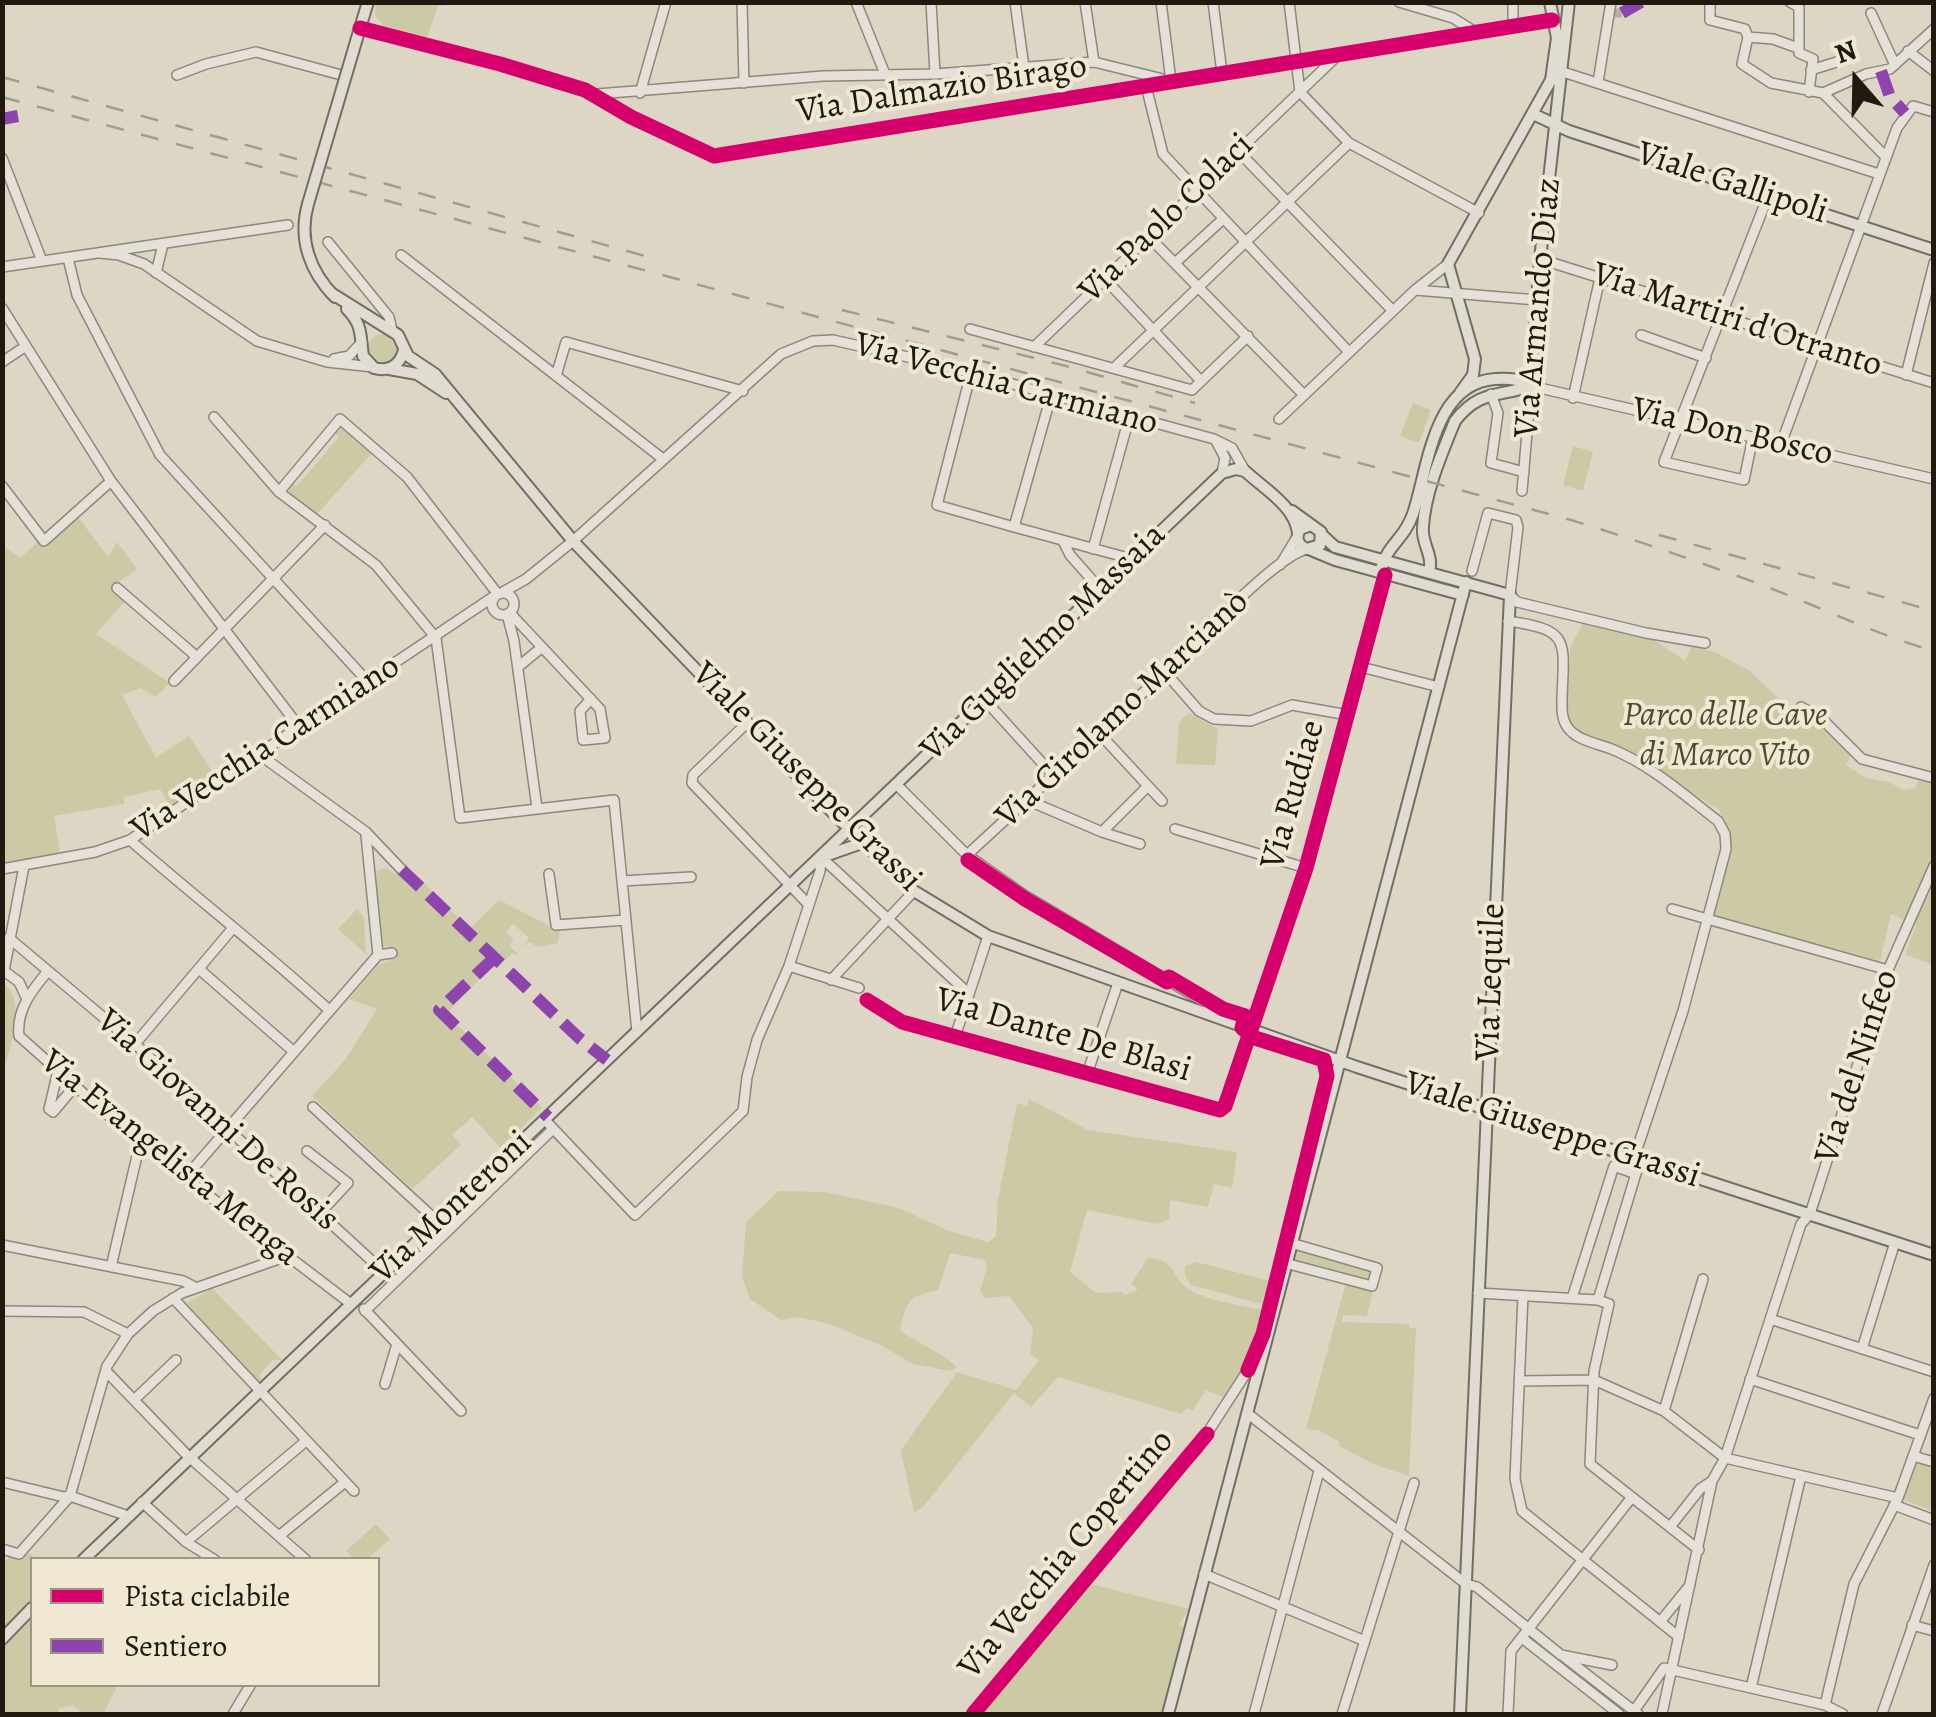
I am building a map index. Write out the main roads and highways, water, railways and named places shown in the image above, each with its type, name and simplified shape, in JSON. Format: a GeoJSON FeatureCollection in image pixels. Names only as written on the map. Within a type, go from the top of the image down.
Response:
{"type":"FeatureCollection","features":[{"type":"Feature","properties":{"kind":"main road"},"geometry":{"type":"LineString","coordinates":[[364,340],[359,323],[314,270],[304,242],[308,204],[368,2]]}},
{"type":"Feature","properties":{"kind":"main road"},"geometry":{"type":"LineString","coordinates":[[1382,574],[1383,559],[1404,532],[1439,427],[1473,375],[1474,360],[1448,264],[1551,80],[1557,38],[1550,2]]}},
{"type":"Feature","properties":{"kind":"main road","name":"Via Armando Diaz"},"geometry":{"type":"LineString","coordinates":[[1532,386],[1540,259],[1569,2]]}},
{"type":"Feature","properties":{"kind":"main road","name":"Viale Gallipoli"},"geometry":{"type":"LineString","coordinates":[[1532,114],[1934,250]]}},
{"type":"Feature","properties":{"kind":"main road"},"geometry":{"type":"LineString","coordinates":[[331,293],[387,329]]}},
{"type":"Feature","properties":{"kind":"main road"},"geometry":{"type":"LineString","coordinates":[[364,340],[369,333],[387,329]]}},
{"type":"Feature","properties":{"kind":"main road","name":"Viale Giuseppe Grassi"},"geometry":{"type":"LineString","coordinates":[[387,329],[398,335],[404,350],[416,363],[434,374],[573,540],[862,843],[914,891],[988,936],[1487,1110],[1934,1254]]}},
{"type":"Feature","properties":{"kind":"main road","name":"Viale Giuseppe Grassi"},"geometry":{"type":"LineString","coordinates":[[364,340],[363,356],[374,368],[417,374],[452,396]]}},
{"type":"Feature","properties":{"kind":"main road"},"geometry":{"type":"LineString","coordinates":[[388,369],[396,365],[404,350]]}},
{"type":"Feature","properties":{"kind":"main road"},"geometry":{"type":"LineString","coordinates":[[1460,393],[1475,383],[1496,378],[1519,379],[1532,386]]}},
{"type":"Feature","properties":{"kind":"main road"},"geometry":{"type":"LineString","coordinates":[[1418,583],[1429,572],[1432,560],[1422,539],[1423,520],[1455,421],[1464,410],[1492,394],[1532,386]]}},
{"type":"Feature","properties":{"kind":"main road","name":"Via Guglielmo Massaia"},"geometry":{"type":"LineString","coordinates":[[847,827],[1222,473],[1240,470],[1286,509]]}},
{"type":"Feature","properties":{"kind":"main road"},"geometry":{"type":"LineString","coordinates":[[1168,1714],[1466,582],[1335,547],[1318,528],[1286,509]]}},
{"type":"Feature","properties":{"kind":"main road"},"geometry":{"type":"LineString","coordinates":[[1286,509],[1296,523],[1300,545],[1309,550],[1463,595]]}},
{"type":"Feature","properties":{"kind":"main road"},"geometry":{"type":"LineString","coordinates":[[1298,535],[1303,527],[1311,525]]}},
{"type":"Feature","properties":{"kind":"main road"},"geometry":{"type":"LineString","coordinates":[[1352,552],[1376,550],[1404,532]]}},
{"type":"Feature","properties":{"kind":"main road"},"geometry":{"type":"LineString","coordinates":[[1309,550],[1320,545],[1322,536]]}},
{"type":"Feature","properties":{"kind":"main road","name":"Via Lequile"},"geometry":{"type":"LineString","coordinates":[[1460,1714],[1510,595],[1466,582]]}},
{"type":"Feature","properties":{"kind":"main road","name":"Via Monteroni"},"geometry":{"type":"LineString","coordinates":[[85,1557],[384,1272],[549,1124],[637,1032],[821,858],[847,827]]}},
{"type":"Feature","properties":{"kind":"main road","name":"Via Monteroni"},"geometry":{"type":"LineString","coordinates":[[821,858],[862,843]]}},
{"type":"Feature","properties":{"kind":"main road"},"geometry":{"type":"LineString","coordinates":[[2,1639],[30,1610]]}},
{"type":"Feature","properties":{"kind":"tunnel"},"geometry":{"type":"LineString","coordinates":[[1615,13],[1622,13]]}},
{"type":"Feature","properties":{"kind":"railway"},"geometry":{"type":"LineString","coordinates":[[2,77],[645,256]]}},
{"type":"Feature","properties":{"kind":"railway"},"geometry":{"type":"LineString","coordinates":[[2,97],[1571,520],[1754,582],[1934,651]]}},
{"type":"Feature","properties":{"kind":"railway"},"geometry":{"type":"LineString","coordinates":[[842,310],[1195,403]]}},
{"type":"Feature","properties":{"kind":"railway"},"geometry":{"type":"LineString","coordinates":[[1659,535],[1934,611]]}},
{"type":"Feature","properties":{"kind":"park label","name":"Parco delle Cave di Marco Vito"},"geometry":{"type":"Point","coordinates":[1725,736]}}]}
